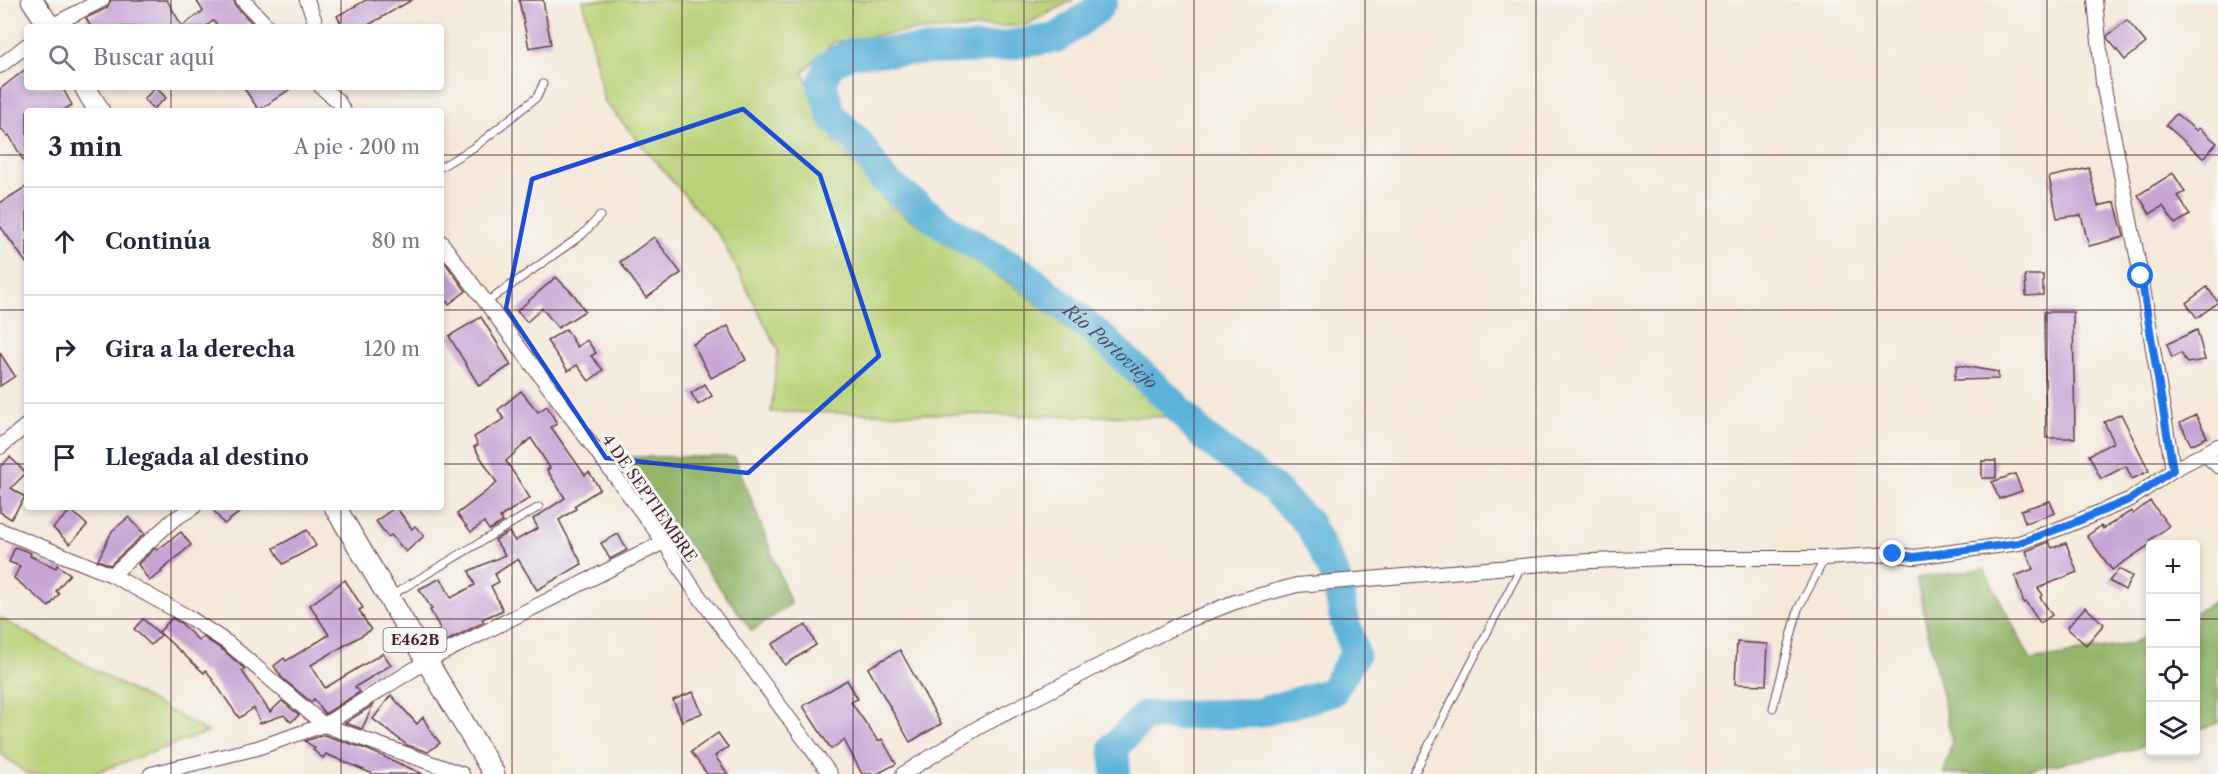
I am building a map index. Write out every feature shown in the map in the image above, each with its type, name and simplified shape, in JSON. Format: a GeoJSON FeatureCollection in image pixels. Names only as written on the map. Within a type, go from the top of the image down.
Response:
{"type":"FeatureCollection","features":[{"type":"Feature","properties":{"kind":"main road"},"geometry":{"type":"LineString","coordinates":[[32,0],[48,24]]}},
{"type":"Feature","properties":{"kind":"main road"},"geometry":{"type":"LineString","coordinates":[[87,90],[97,108]]}},
{"type":"Feature","properties":{"kind":"main road","name":"E462B"},"geometry":{"type":"LineString","coordinates":[[337,510],[427,661],[488,772]]}},
{"type":"Feature","properties":{"kind":"street"},"geometry":{"type":"LineString","coordinates":[[56,24],[102,0]]}},
{"type":"Feature","properties":{"kind":"street"},"geometry":{"type":"LineString","coordinates":[[243,0],[265,24]]}},
{"type":"Feature","properties":{"kind":"street"},"geometry":{"type":"LineString","coordinates":[[308,0],[316,24]]}},
{"type":"Feature","properties":{"kind":"street"},"geometry":{"type":"LineString","coordinates":[[2095,0],[2103,83],[2141,276],[2173,470]]}},
{"type":"Feature","properties":{"kind":"street"},"geometry":{"type":"LineString","coordinates":[[0,66],[24,47]]}},
{"type":"Feature","properties":{"kind":"street"},"geometry":{"type":"LineString","coordinates":[[324,90],[341,106]]}},
{"type":"Feature","properties":{"kind":"street"},"geometry":{"type":"LineString","coordinates":[[335,90],[341,106]]}},
{"type":"Feature","properties":{"kind":"street","name":"4 DE SEPTIEMBRE"},"geometry":{"type":"LineString","coordinates":[[444,247],[664,542],[693,588],[830,774]]}},
{"type":"Feature","properties":{"kind":"street"},"geometry":{"type":"LineString","coordinates":[[0,447],[24,427]]}},
{"type":"Feature","properties":{"kind":"street"},"geometry":{"type":"LineString","coordinates":[[903,774],[979,727],[1184,622],[1235,602],[1297,585],[1521,565],[1667,558],[1825,558],[1893,554],[1914,557],[2019,543],[2131,499],[2173,470],[2218,446]]}},
{"type":"Feature","properties":{"kind":"street"},"geometry":{"type":"LineString","coordinates":[[2205,454],[2218,466]]}},
{"type":"Feature","properties":{"kind":"street"},"geometry":{"type":"LineString","coordinates":[[112,574],[173,520],[189,510]]}},
{"type":"Feature","properties":{"kind":"street"},"geometry":{"type":"LineString","coordinates":[[0,530],[112,574],[190,618],[228,643],[324,724],[462,774]]}},
{"type":"Feature","properties":{"kind":"street"},"geometry":{"type":"LineString","coordinates":[[151,774],[257,748],[324,724],[427,661],[664,542]]}},
{"type":"Feature","properties":{"kind":"lane"},"geometry":{"type":"LineString","coordinates":[[444,165],[476,146],[537,97],[543,84]]}},
{"type":"Feature","properties":{"kind":"lane"},"geometry":{"type":"LineString","coordinates":[[487,303],[582,235],[600,216]]}},
{"type":"Feature","properties":{"kind":"lane"},"geometry":{"type":"LineString","coordinates":[[390,597],[539,507]]}},
{"type":"Feature","properties":{"kind":"lane"},"geometry":{"type":"LineString","coordinates":[[1773,708],[1798,609],[1825,558]]}},
{"type":"Feature","properties":{"kind":"lane"},"geometry":{"type":"LineString","coordinates":[[1414,774],[1521,565]]}},
{"type":"Feature","properties":{"kind":"highlighted area"},"geometry":{"type":"Polygon","coordinates":[[[743,109],[820,175],[879,356],[748,473],[606,458],[506,308],[532,179],[743,109]]]}},
{"type":"Feature","properties":{"kind":"green space"},"geometry":{"type":"Polygon","coordinates":[[[583,0],[1074,0],[1025,25],[901,32],[834,42],[803,72],[835,142],[891,207],[1015,287],[1093,348],[1167,417],[771,412],[778,350],[721,238],[604,101],[583,0]]]}},
{"type":"Feature","properties":{"kind":"green space"},"geometry":{"type":"Polygon","coordinates":[[[623,457],[735,457],[791,604],[752,631],[623,457]]]}},
{"type":"Feature","properties":{"kind":"green space"},"geometry":{"type":"Polygon","coordinates":[[[1984,569],[2031,660],[2130,644],[2146,636],[2146,745],[2127,751],[2004,774],[1944,774],[1952,741],[1916,578],[1984,569]]]}},
{"type":"Feature","properties":{"kind":"green space"},"geometry":{"type":"Polygon","coordinates":[[[2218,600],[2218,723],[2200,729],[2200,648],[2200,610],[2218,600]]]}},
{"type":"Feature","properties":{"kind":"green space"},"geometry":{"type":"Polygon","coordinates":[[[0,618],[208,732],[92,774],[27,774],[0,753],[0,618]]]}},
{"type":"Feature","properties":{"kind":"building"},"geometry":{"type":"Polygon","coordinates":[[[111,0],[167,0],[181,24],[89,24],[86,18],[107,8],[111,0]]]}},
{"type":"Feature","properties":{"kind":"building"},"geometry":{"type":"Polygon","coordinates":[[[196,0],[234,0],[236,6],[251,22],[249,24],[216,24],[213,21],[209,24],[185,24],[203,11],[196,0]]]}},
{"type":"Feature","properties":{"kind":"building"},"geometry":{"type":"Polygon","coordinates":[[[366,0],[412,0],[370,24],[341,24],[337,16],[366,0]]]}},
{"type":"Feature","properties":{"kind":"building"},"geometry":{"type":"Polygon","coordinates":[[[519,0],[543,0],[551,44],[529,48],[519,0]]]}},
{"type":"Feature","properties":{"kind":"building"},"geometry":{"type":"Polygon","coordinates":[[[2127,20],[2146,43],[2125,60],[2107,36],[2127,20]]]}},
{"type":"Feature","properties":{"kind":"building"},"geometry":{"type":"Polygon","coordinates":[[[24,70],[24,90],[64,90],[72,105],[67,108],[24,108],[24,162],[9,135],[7,136],[0,127],[0,89],[24,70]]]}},
{"type":"Feature","properties":{"kind":"building"},"geometry":{"type":"Polygon","coordinates":[[[153,90],[159,90],[166,98],[154,108],[144,99],[153,90]]]}},
{"type":"Feature","properties":{"kind":"building"},"geometry":{"type":"Polygon","coordinates":[[[245,90],[289,90],[262,108],[258,108],[245,90]]]}},
{"type":"Feature","properties":{"kind":"building"},"geometry":{"type":"Polygon","coordinates":[[[2176,114],[2197,131],[2199,128],[2217,143],[2203,158],[2166,125],[2176,114]]]}},
{"type":"Feature","properties":{"kind":"building"},"geometry":{"type":"Polygon","coordinates":[[[2089,168],[2098,206],[2115,202],[2124,237],[2089,246],[2081,215],[2057,218],[2049,177],[2089,168]]]}},
{"type":"Feature","properties":{"kind":"building"},"geometry":{"type":"Polygon","coordinates":[[[2173,173],[2185,192],[2178,196],[2190,215],[2175,224],[2163,206],[2150,214],[2138,195],[2173,173]]]}},
{"type":"Feature","properties":{"kind":"building"},"geometry":{"type":"Polygon","coordinates":[[[24,188],[24,260],[0,226],[0,203],[24,188]]]}},
{"type":"Feature","properties":{"kind":"building"},"geometry":{"type":"Polygon","coordinates":[[[654,237],[681,273],[646,298],[620,262],[654,237]]]}},
{"type":"Feature","properties":{"kind":"building"},"geometry":{"type":"Polygon","coordinates":[[[444,261],[466,291],[449,304],[444,298],[444,261]]]}},
{"type":"Feature","properties":{"kind":"building"},"geometry":{"type":"Polygon","coordinates":[[[2025,275],[2043,275],[2043,295],[2026,296],[2025,275]]]}},
{"type":"Feature","properties":{"kind":"building"},"geometry":{"type":"Polygon","coordinates":[[[556,277],[575,296],[585,311],[558,328],[542,308],[527,322],[517,311],[556,277]]]}},
{"type":"Feature","properties":{"kind":"building"},"geometry":{"type":"Polygon","coordinates":[[[2207,287],[2218,302],[2197,318],[2186,303],[2207,287]]]}},
{"type":"Feature","properties":{"kind":"building"},"geometry":{"type":"Polygon","coordinates":[[[2044,312],[2073,312],[2075,438],[2046,438],[2044,312]]]}},
{"type":"Feature","properties":{"kind":"building"},"geometry":{"type":"Polygon","coordinates":[[[481,317],[511,365],[479,386],[449,336],[481,317]]]}},
{"type":"Feature","properties":{"kind":"building"},"geometry":{"type":"Polygon","coordinates":[[[728,326],[746,360],[711,378],[693,344],[728,326]]]}},
{"type":"Feature","properties":{"kind":"building"},"geometry":{"type":"Polygon","coordinates":[[[566,329],[577,347],[587,340],[596,353],[591,356],[603,370],[589,381],[577,365],[568,371],[547,341],[566,329]]]}},
{"type":"Feature","properties":{"kind":"building"},"geometry":{"type":"Polygon","coordinates":[[[2197,330],[2205,360],[2187,363],[2181,353],[2172,358],[2167,344],[2197,330]]]}},
{"type":"Feature","properties":{"kind":"building"},"geometry":{"type":"Polygon","coordinates":[[[0,353],[15,376],[0,386],[0,353]]]}},
{"type":"Feature","properties":{"kind":"building"},"geometry":{"type":"Polygon","coordinates":[[[1957,365],[1998,372],[1998,379],[1954,380],[1957,365]]]}},
{"type":"Feature","properties":{"kind":"building"},"geometry":{"type":"Polygon","coordinates":[[[705,384],[712,396],[698,405],[691,393],[705,384]]]}},
{"type":"Feature","properties":{"kind":"building"},"geometry":{"type":"Polygon","coordinates":[[[521,391],[538,412],[547,406],[557,424],[551,427],[585,475],[589,472],[600,489],[574,506],[576,509],[559,520],[582,564],[537,590],[518,559],[495,574],[499,582],[491,586],[503,610],[482,619],[484,622],[443,643],[438,631],[440,628],[430,610],[432,609],[419,589],[441,578],[451,598],[475,585],[469,571],[505,555],[495,540],[509,532],[515,541],[538,528],[533,519],[565,498],[547,470],[550,468],[531,438],[506,461],[530,498],[500,517],[503,522],[489,530],[484,522],[471,532],[457,514],[497,483],[474,447],[478,445],[474,437],[504,419],[498,410],[521,391]]]}},
{"type":"Feature","properties":{"kind":"building"},"geometry":{"type":"Polygon","coordinates":[[[2121,414],[2149,471],[2132,479],[2126,466],[2101,479],[2089,455],[2114,442],[2104,422],[2121,414]]]}},
{"type":"Feature","properties":{"kind":"building"},"geometry":{"type":"Polygon","coordinates":[[[2196,415],[2207,437],[2191,445],[2180,423],[2196,415]]]}},
{"type":"Feature","properties":{"kind":"building"},"geometry":{"type":"Polygon","coordinates":[[[10,457],[24,471],[24,475],[11,488],[24,499],[11,519],[0,512],[0,467],[10,457]]]}},
{"type":"Feature","properties":{"kind":"building"},"geometry":{"type":"Polygon","coordinates":[[[1982,461],[1996,461],[1996,478],[1982,478],[1982,461]]]}},
{"type":"Feature","properties":{"kind":"building"},"geometry":{"type":"Polygon","coordinates":[[[2015,474],[2022,491],[1999,499],[1992,482],[2015,474]]]}},
{"type":"Feature","properties":{"kind":"building"},"geometry":{"type":"Polygon","coordinates":[[[2050,501],[2055,513],[2025,523],[2021,510],[2050,501]]]}},
{"type":"Feature","properties":{"kind":"building"},"geometry":{"type":"Polygon","coordinates":[[[2150,501],[2169,526],[2150,540],[2146,540],[2146,547],[2112,570],[2087,536],[2101,526],[2103,529],[2131,511],[2133,514],[2150,501]]]}},
{"type":"Feature","properties":{"kind":"building"},"geometry":{"type":"Polygon","coordinates":[[[71,510],[87,525],[70,544],[53,528],[71,510]]]}},
{"type":"Feature","properties":{"kind":"building"},"geometry":{"type":"Polygon","coordinates":[[[213,510],[243,510],[224,524],[213,510]]]}},
{"type":"Feature","properties":{"kind":"building"},"geometry":{"type":"Polygon","coordinates":[[[392,510],[398,510],[412,529],[415,526],[424,536],[406,552],[391,535],[388,537],[376,521],[392,510]]]}},
{"type":"Feature","properties":{"kind":"building"},"geometry":{"type":"Polygon","coordinates":[[[129,517],[144,534],[110,565],[98,560],[112,531],[129,517]]]}},
{"type":"Feature","properties":{"kind":"building"},"geometry":{"type":"Polygon","coordinates":[[[307,530],[316,546],[283,564],[274,548],[307,530]]]}},
{"type":"Feature","properties":{"kind":"building"},"geometry":{"type":"Polygon","coordinates":[[[181,532],[191,545],[149,581],[138,564],[155,548],[157,550],[181,532]]]}},
{"type":"Feature","properties":{"kind":"building"},"geometry":{"type":"Polygon","coordinates":[[[618,534],[627,550],[610,559],[601,543],[618,534]]]}},
{"type":"Feature","properties":{"kind":"building"},"geometry":{"type":"Polygon","coordinates":[[[2049,542],[2052,548],[2066,543],[2077,572],[2038,588],[2043,595],[2040,597],[2052,615],[2040,623],[2026,602],[2024,603],[2015,576],[2033,569],[2026,551],[2049,542]]]}},
{"type":"Feature","properties":{"kind":"building"},"geometry":{"type":"Polygon","coordinates":[[[15,547],[31,553],[30,556],[56,568],[57,565],[70,574],[56,591],[59,594],[49,607],[14,578],[20,566],[9,562],[15,547]]]}},
{"type":"Feature","properties":{"kind":"building"},"geometry":{"type":"Polygon","coordinates":[[[2119,569],[2132,576],[2125,590],[2109,581],[2119,569]]]}},
{"type":"Feature","properties":{"kind":"building"},"geometry":{"type":"Polygon","coordinates":[[[345,580],[363,608],[359,610],[371,630],[311,665],[325,688],[383,653],[391,665],[355,687],[360,692],[325,714],[314,699],[311,702],[282,678],[274,666],[284,658],[286,661],[329,635],[310,605],[345,580]]]}},
{"type":"Feature","properties":{"kind":"building"},"geometry":{"type":"Polygon","coordinates":[[[2085,607],[2104,624],[2086,645],[2067,628],[2085,607]]]}},
{"type":"Feature","properties":{"kind":"building"},"geometry":{"type":"Polygon","coordinates":[[[172,618],[181,623],[199,641],[203,637],[245,669],[242,671],[270,712],[282,701],[299,715],[291,722],[284,715],[258,724],[260,722],[254,708],[239,718],[206,670],[204,673],[159,632],[172,618]]]}},
{"type":"Feature","properties":{"kind":"building"},"geometry":{"type":"Polygon","coordinates":[[[143,619],[161,635],[151,645],[134,629],[143,619]]]}},
{"type":"Feature","properties":{"kind":"building"},"geometry":{"type":"Polygon","coordinates":[[[806,625],[816,645],[785,665],[772,644],[806,625]]]}},
{"type":"Feature","properties":{"kind":"building"},"geometry":{"type":"Polygon","coordinates":[[[1737,642],[1768,644],[1766,685],[1735,684],[1737,642]]]}},
{"type":"Feature","properties":{"kind":"building"},"geometry":{"type":"Polygon","coordinates":[[[900,650],[941,724],[910,742],[868,668],[900,650]]]}},
{"type":"Feature","properties":{"kind":"building"},"geometry":{"type":"Polygon","coordinates":[[[847,680],[858,699],[851,702],[878,741],[882,739],[896,764],[877,774],[862,774],[844,740],[831,749],[803,706],[847,680]]]}},
{"type":"Feature","properties":{"kind":"building"},"geometry":{"type":"Polygon","coordinates":[[[693,692],[702,713],[682,721],[673,700],[693,692]]]}},
{"type":"Feature","properties":{"kind":"building"},"geometry":{"type":"Polygon","coordinates":[[[391,695],[417,724],[423,717],[440,743],[428,752],[407,745],[373,719],[391,695]]]}},
{"type":"Feature","properties":{"kind":"building"},"geometry":{"type":"Polygon","coordinates":[[[373,705],[362,729],[345,723],[373,705]]]}},
{"type":"Feature","properties":{"kind":"building"},"geometry":{"type":"Polygon","coordinates":[[[718,733],[728,747],[715,756],[728,774],[707,774],[691,752],[718,733]]]}},
{"type":"Feature","properties":{"kind":"building"},"geometry":{"type":"Polygon","coordinates":[[[324,735],[366,749],[423,774],[373,774],[326,754],[323,758],[305,741],[324,735]]]}},
{"type":"Feature","properties":{"kind":"waterway","name":"Río Portoviejo"},"geometry":{"type":"LineString","coordinates":[[1103,0],[1097,9],[1057,38],[988,48],[850,53],[829,65],[822,84],[832,116],[859,143],[883,180],[953,232],[1026,275],[1107,342],[1175,405],[1203,436],[1274,489],[1309,524],[1335,575],[1345,622],[1355,654],[1332,692],[1258,713],[1145,716],[1114,747],[1116,774]]}},
{"type":"Feature","properties":{"kind":"route"},"geometry":{"type":"LineString","coordinates":[[1893,554],[1914,557],[2019,543],[2131,499],[2173,470],[2141,276]]}}]}
